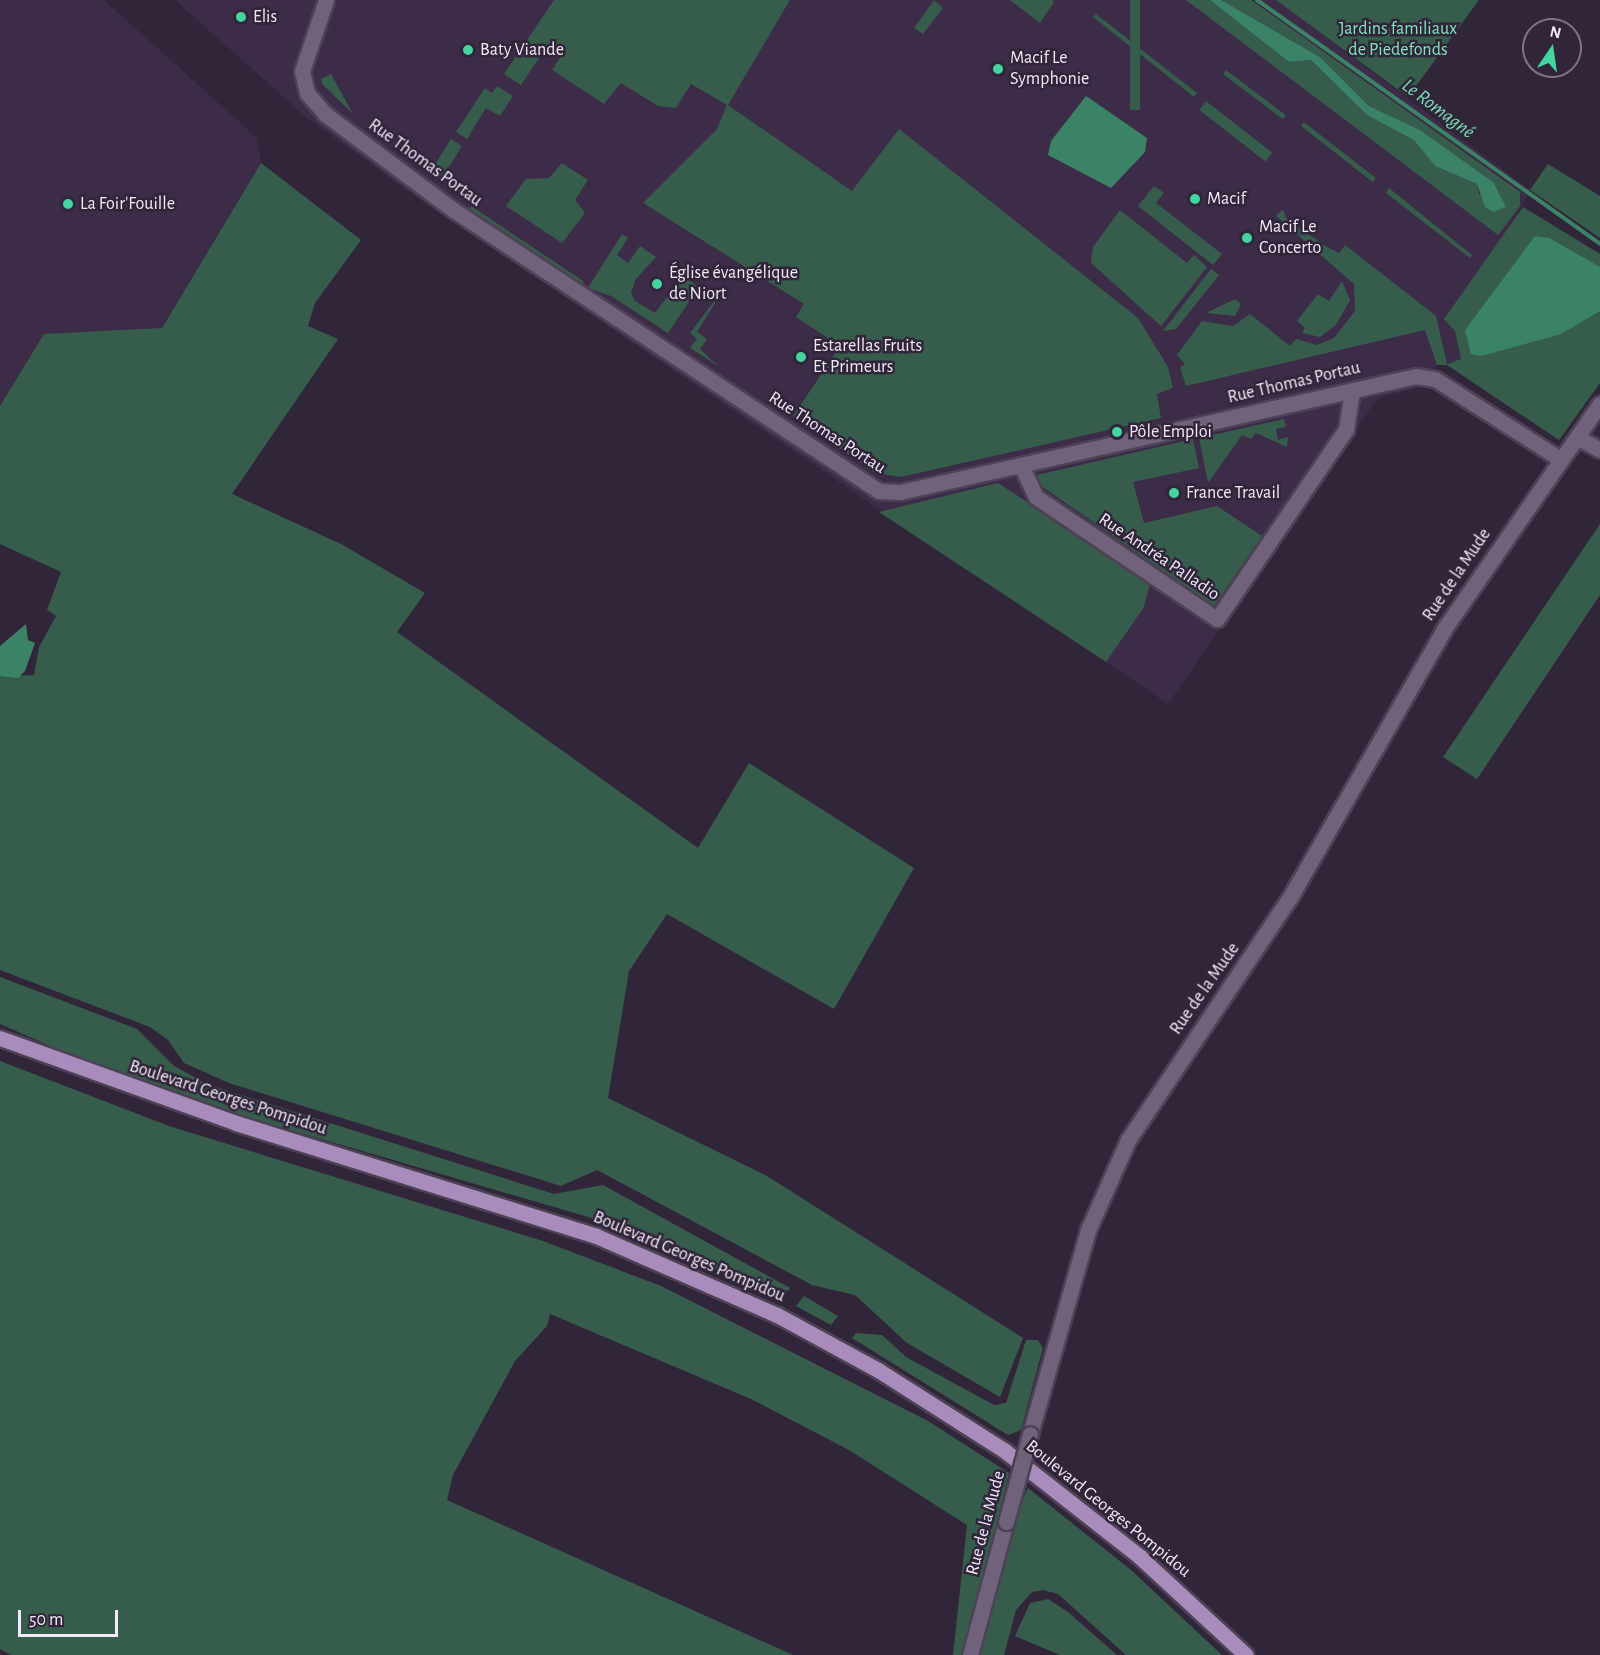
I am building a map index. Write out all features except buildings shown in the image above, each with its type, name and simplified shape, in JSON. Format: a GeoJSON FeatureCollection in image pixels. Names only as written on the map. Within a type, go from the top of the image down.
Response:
{"type":"FeatureCollection","features":[{"type":"Feature","properties":{"kind":"main road","name":"Boulevard Georges Pompidou"},"geometry":{"type":"LineString","coordinates":[[0,1038],[143,1092],[596,1236],[777,1316],[878,1370],[1005,1451],[1133,1551],[1246,1655]]}},
{"type":"Feature","properties":{"kind":"main road","name":"Boulevard Georges Pompidou"},"geometry":{"type":"LineString","coordinates":[[0,1047],[150,1103],[593,1244],[764,1318],[874,1378],[1030,1480],[1163,1587],[1234,1655]]}},
{"type":"Feature","properties":{"kind":"street","name":"Rue Thomas Portau"},"geometry":{"type":"LineString","coordinates":[[326,0],[304,60],[307,93],[325,114],[462,215],[873,488],[900,492],[1352,390],[1429,377],[1560,459]]}},
{"type":"Feature","properties":{"kind":"street","name":"Rue Andréa Palladio"},"geometry":{"type":"LineString","coordinates":[[1021,465],[1036,497],[1217,618],[1346,429],[1352,390]]}},
{"type":"Feature","properties":{"kind":"street","name":"Rue de la Mude"},"geometry":{"type":"LineString","coordinates":[[970,1655],[1088,1230],[1128,1140],[1289,900],[1444,629],[1600,404]]}},
{"type":"Feature","properties":{"kind":"street"},"geometry":{"type":"LineString","coordinates":[[1577,437],[1600,450]]}},
{"type":"Feature","properties":{"kind":"shaded area"},"geometry":{"type":"Polygon","coordinates":[[[0,0],[104,0],[257,138],[261,163],[162,328],[135,332],[0,406],[0,0]]]}},
{"type":"Feature","properties":{"kind":"shaded area"},"geometry":{"type":"Polygon","coordinates":[[[175,0],[554,0],[552,4],[727,105],[790,0],[1276,0],[1530,190],[1455,331],[1461,360],[1437,365],[1417,388],[1377,399],[1168,704],[418,198],[307,118],[175,0]],[[728,105],[717,129],[643,203],[848,332],[793,416],[875,473],[901,477],[1161,418],[852,192],[728,105]]]}},
{"type":"Feature","properties":{"kind":"shaded area"},"geometry":{"type":"Polygon","coordinates":[[[1210,0],[1221,0],[1320,57],[1369,106],[1420,130],[1493,182],[1506,207],[1493,212],[1485,207],[1477,184],[1435,166],[1414,140],[1367,115],[1311,60],[1289,62],[1210,0]]]}},
{"type":"Feature","properties":{"kind":"shaded area"},"geometry":{"type":"Polygon","coordinates":[[[1086,96],[1147,138],[1145,152],[1111,188],[1048,155],[1051,141],[1086,96]]]}},
{"type":"Feature","properties":{"kind":"shaded area"},"geometry":{"type":"Polygon","coordinates":[[[1535,236],[1549,238],[1600,267],[1600,311],[1561,334],[1481,356],[1471,354],[1465,330],[1535,236]]]}},
{"type":"Feature","properties":{"kind":"shaded area"},"geometry":{"type":"Polygon","coordinates":[[[26,624],[28,640],[35,643],[25,671],[18,678],[0,676],[0,646],[26,624]]]}},
{"type":"Feature","properties":{"kind":"green space"},"geometry":{"type":"Polygon","coordinates":[[[554,0],[790,0],[728,105],[852,191],[899,129],[1138,318],[1168,367],[1173,388],[1157,394],[1161,418],[901,477],[875,473],[793,416],[840,346],[796,317],[804,304],[643,203],[717,129],[727,105],[691,84],[676,108],[658,106],[621,83],[604,104],[552,70],[560,58],[545,49],[521,85],[504,74],[554,0]]]}},
{"type":"Feature","properties":{"kind":"green space"},"geometry":{"type":"Polygon","coordinates":[[[934,0],[943,8],[923,34],[914,28],[934,0]]]}},
{"type":"Feature","properties":{"kind":"green space"},"geometry":{"type":"Polygon","coordinates":[[[1010,0],[1052,0],[1054,2],[1040,23],[1010,0]]]}},
{"type":"Feature","properties":{"kind":"green space"},"geometry":{"type":"Polygon","coordinates":[[[1130,0],[1140,0],[1140,110],[1130,110],[1130,0]]]}},
{"type":"Feature","properties":{"kind":"green space"},"geometry":{"type":"Polygon","coordinates":[[[1186,0],[1210,0],[1289,62],[1311,60],[1367,115],[1414,139],[1435,166],[1477,184],[1479,195],[1493,182],[1420,130],[1369,106],[1320,57],[1221,0],[1251,0],[1520,192],[1520,206],[1498,235],[1186,0]]]}},
{"type":"Feature","properties":{"kind":"green space","name":"Jardins familiaux de Piedefonds"},"geometry":{"type":"Polygon","coordinates":[[[1276,0],[1479,0],[1408,97],[1276,0]]]}},
{"type":"Feature","properties":{"kind":"green space"},"geometry":{"type":"Polygon","coordinates":[[[1096,14],[1197,93],[1194,97],[1093,17],[1096,14]]]}},
{"type":"Feature","properties":{"kind":"green space"},"geometry":{"type":"Polygon","coordinates":[[[1226,70],[1286,115],[1283,119],[1223,74],[1226,70]]]}},
{"type":"Feature","properties":{"kind":"green space"},"geometry":{"type":"Polygon","coordinates":[[[331,74],[353,114],[323,85],[321,79],[331,74]]]}},
{"type":"Feature","properties":{"kind":"green space"},"geometry":{"type":"Polygon","coordinates":[[[497,86],[513,96],[500,116],[486,108],[467,139],[456,132],[485,88],[492,93],[497,86]]]}},
{"type":"Feature","properties":{"kind":"green space"},"geometry":{"type":"Polygon","coordinates":[[[1206,101],[1272,153],[1265,161],[1199,110],[1206,101]]]}},
{"type":"Feature","properties":{"kind":"green space"},"geometry":{"type":"Polygon","coordinates":[[[1304,122],[1376,178],[1373,182],[1301,126],[1304,122]]]}},
{"type":"Feature","properties":{"kind":"green space"},"geometry":{"type":"Polygon","coordinates":[[[451,139],[462,146],[441,180],[430,173],[451,139]]]}},
{"type":"Feature","properties":{"kind":"green space"},"geometry":{"type":"Polygon","coordinates":[[[261,163],[361,240],[315,303],[308,326],[338,339],[232,494],[341,544],[425,593],[397,632],[698,848],[749,763],[914,868],[834,1009],[667,914],[629,971],[608,1098],[767,1176],[1023,1338],[1000,1397],[907,1343],[855,1295],[812,1285],[597,1170],[561,1186],[229,1083],[184,1063],[168,1040],[150,1027],[0,970],[0,676],[34,675],[39,647],[56,616],[47,610],[61,572],[0,544],[0,406],[44,334],[162,328],[261,163]]]}},
{"type":"Feature","properties":{"kind":"green space"},"geometry":{"type":"Polygon","coordinates":[[[562,163],[588,180],[575,200],[585,213],[562,243],[506,206],[526,179],[549,178],[562,163]]]}},
{"type":"Feature","properties":{"kind":"green space"},"geometry":{"type":"Polygon","coordinates":[[[1548,164],[1600,196],[1600,238],[1530,190],[1548,164]]]}},
{"type":"Feature","properties":{"kind":"green space"},"geometry":{"type":"Polygon","coordinates":[[[1154,186],[1164,193],[1156,203],[1222,254],[1213,265],[1138,206],[1154,186]]]}},
{"type":"Feature","properties":{"kind":"green space"},"geometry":{"type":"Polygon","coordinates":[[[1389,188],[1472,255],[1470,258],[1386,193],[1389,188]]]}},
{"type":"Feature","properties":{"kind":"green space"},"geometry":{"type":"Polygon","coordinates":[[[471,206],[583,281],[584,289],[469,213],[471,206]]]}},
{"type":"Feature","properties":{"kind":"green space"},"geometry":{"type":"Polygon","coordinates":[[[1523,207],[1600,254],[1600,383],[1559,440],[1447,365],[1437,365],[1425,330],[1186,386],[1180,367],[1185,364],[1177,355],[1202,321],[1233,326],[1250,314],[1290,346],[1296,339],[1317,345],[1334,338],[1355,311],[1354,284],[1276,216],[1283,209],[1286,218],[1325,246],[1339,253],[1345,245],[1436,316],[1447,364],[1461,359],[1455,331],[1444,319],[1523,207]]]}},
{"type":"Feature","properties":{"kind":"green space"},"geometry":{"type":"Polygon","coordinates":[[[1120,210],[1187,263],[1194,255],[1207,267],[1161,326],[1091,263],[1093,247],[1120,210]]]}},
{"type":"Feature","properties":{"kind":"green space"},"geometry":{"type":"Polygon","coordinates":[[[622,234],[628,238],[617,255],[628,263],[640,246],[656,257],[636,279],[631,293],[635,301],[655,313],[683,276],[699,287],[668,333],[611,296],[588,288],[622,234]]]}},
{"type":"Feature","properties":{"kind":"green space"},"geometry":{"type":"Polygon","coordinates":[[[1211,269],[1219,275],[1176,329],[1163,331],[1211,269]]]}},
{"type":"Feature","properties":{"kind":"green space"},"geometry":{"type":"Polygon","coordinates":[[[1342,281],[1350,300],[1336,325],[1320,337],[1302,333],[1305,328],[1297,321],[1318,294],[1329,301],[1342,281]]]}},
{"type":"Feature","properties":{"kind":"green space"},"geometry":{"type":"Polygon","coordinates":[[[725,287],[697,332],[707,339],[700,349],[718,366],[690,348],[697,339],[690,333],[725,287]]]}},
{"type":"Feature","properties":{"kind":"green space"},"geometry":{"type":"Polygon","coordinates":[[[1235,299],[1241,304],[1235,316],[1206,313],[1235,299]]]}},
{"type":"Feature","properties":{"kind":"green space"},"geometry":{"type":"Polygon","coordinates":[[[1284,419],[1286,427],[1276,429],[1278,440],[1288,437],[1287,447],[1256,433],[1251,439],[1242,435],[1208,483],[1199,438],[1284,419]]]}},
{"type":"Feature","properties":{"kind":"green space"},"geometry":{"type":"Polygon","coordinates":[[[1193,439],[1199,468],[1133,482],[1144,523],[1217,506],[1262,536],[1214,606],[1037,483],[1037,475],[1193,439]]]}},
{"type":"Feature","properties":{"kind":"green space"},"geometry":{"type":"Polygon","coordinates":[[[998,483],[1150,583],[1144,607],[1106,662],[879,512],[998,483]]]}},
{"type":"Feature","properties":{"kind":"green space"},"geometry":{"type":"Polygon","coordinates":[[[1600,524],[1600,595],[1477,779],[1443,757],[1600,524]]]}},
{"type":"Feature","properties":{"kind":"green space"},"geometry":{"type":"Polygon","coordinates":[[[0,977],[137,1029],[174,1066],[207,1084],[554,1194],[603,1185],[790,1288],[782,1300],[622,1227],[250,1118],[94,1065],[0,1024],[0,977]]]}},
{"type":"Feature","properties":{"kind":"green space"},"geometry":{"type":"Polygon","coordinates":[[[0,1061],[169,1126],[543,1241],[661,1286],[928,1421],[1009,1473],[964,1655],[953,1655],[967,1525],[849,1450],[751,1399],[550,1314],[547,1326],[515,1361],[453,1475],[447,1500],[793,1655],[11,1655],[0,1649],[0,1061]]]}},
{"type":"Feature","properties":{"kind":"green space"},"geometry":{"type":"Polygon","coordinates":[[[804,1296],[838,1316],[831,1325],[796,1306],[804,1296]]]}},
{"type":"Feature","properties":{"kind":"green space"},"geometry":{"type":"Polygon","coordinates":[[[856,1333],[882,1335],[906,1357],[994,1405],[1006,1403],[1026,1340],[1038,1340],[1043,1348],[1021,1430],[1008,1435],[852,1338],[856,1333]]]}},
{"type":"Feature","properties":{"kind":"green space"},"geometry":{"type":"Polygon","coordinates":[[[1028,1488],[1131,1570],[1222,1655],[1126,1655],[1058,1594],[1043,1590],[1032,1592],[1016,1610],[1004,1655],[976,1655],[1009,1532],[1028,1488]]]}},
{"type":"Feature","properties":{"kind":"green space"},"geometry":{"type":"Polygon","coordinates":[[[1048,1599],[1068,1612],[1117,1655],[1060,1655],[1015,1636],[1030,1603],[1048,1599]]]}},
{"type":"Feature","properties":{"kind":"waterway","name":"Le Romagné"},"geometry":{"type":"LineString","coordinates":[[1257,0],[1600,244]]}},
{"type":"Feature","properties":{"kind":"place","name":"Elis"},"geometry":{"type":"Point","coordinates":[241,17]}},
{"type":"Feature","properties":{"kind":"place","name":"Baty Viande"},"geometry":{"type":"Point","coordinates":[468,50]}},
{"type":"Feature","properties":{"kind":"place","name":"Macif Le Symphonie"},"geometry":{"type":"Point","coordinates":[998,69]}},
{"type":"Feature","properties":{"kind":"place","name":"Macif"},"geometry":{"type":"Point","coordinates":[1195,199]}},
{"type":"Feature","properties":{"kind":"place","name":"La Foir'Fouille"},"geometry":{"type":"Point","coordinates":[68,204]}},
{"type":"Feature","properties":{"kind":"place","name":"Macif Le Concerto"},"geometry":{"type":"Point","coordinates":[1247,238]}},
{"type":"Feature","properties":{"kind":"place","name":"Église évangélique de Niort"},"geometry":{"type":"Point","coordinates":[657,284]}},
{"type":"Feature","properties":{"kind":"place","name":"Estarellas Fruits Et Primeurs"},"geometry":{"type":"Point","coordinates":[801,357]}},
{"type":"Feature","properties":{"kind":"place","name":"Pôle Emploi"},"geometry":{"type":"Point","coordinates":[1117,432]}},
{"type":"Feature","properties":{"kind":"place","name":"France Travail"},"geometry":{"type":"Point","coordinates":[1174,493]}}]}
